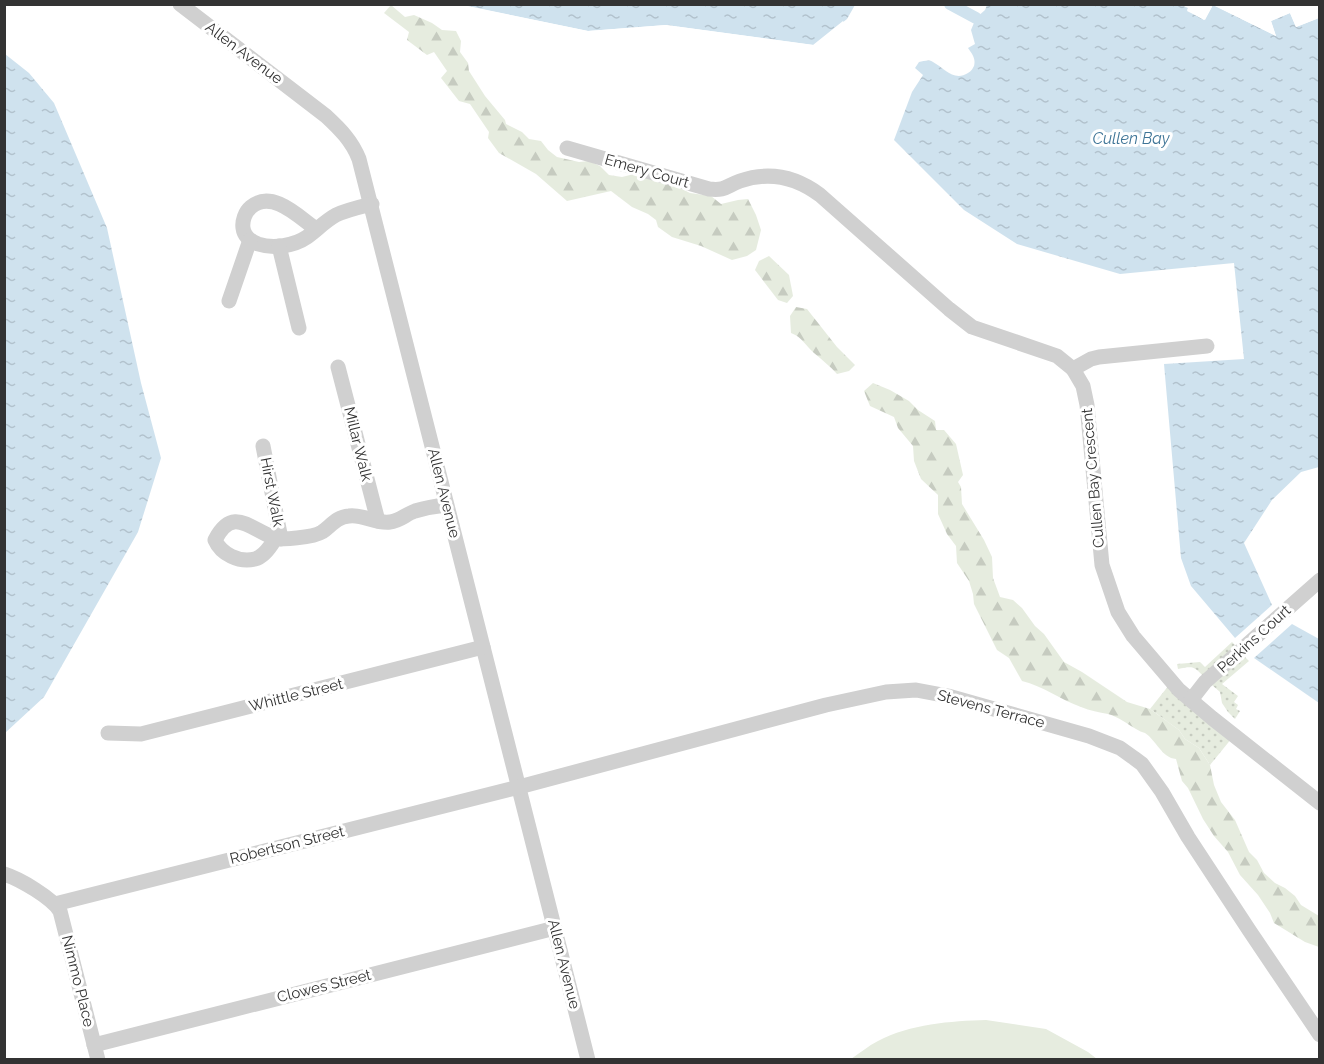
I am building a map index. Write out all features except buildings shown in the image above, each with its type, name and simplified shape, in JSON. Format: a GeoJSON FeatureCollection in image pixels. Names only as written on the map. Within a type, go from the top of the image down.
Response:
{"type":"FeatureCollection","features":[{"type":"Feature","properties":{"kind":"street","name":"Allen Avenue"},"geometry":{"type":"LineString","coordinates":[[180,4],[313,106],[345,134],[356,151],[372,204],[446,505],[588,1059]]}},
{"type":"Feature","properties":{"kind":"street","name":"Emery Court"},"geometry":{"type":"LineString","coordinates":[[567,148],[709,189],[722,190],[746,179],[772,177],[791,179],[820,195],[972,327],[1057,356],[1073,369]]}},
{"type":"Feature","properties":{"kind":"street"},"geometry":{"type":"LineString","coordinates":[[315,228],[283,205],[269,201],[251,207],[244,219],[246,237],[255,243],[270,247],[279,246],[307,237],[315,228],[338,214],[372,204]]}},
{"type":"Feature","properties":{"kind":"street"},"geometry":{"type":"LineString","coordinates":[[229,301],[250,240]]}},
{"type":"Feature","properties":{"kind":"street"},"geometry":{"type":"LineString","coordinates":[[279,246],[299,328]]}},
{"type":"Feature","properties":{"kind":"street"},"geometry":{"type":"LineString","coordinates":[[1073,369],[1099,357],[1207,346]]}},
{"type":"Feature","properties":{"kind":"street","name":"Millar Walk"},"geometry":{"type":"LineString","coordinates":[[338,367],[378,521]]}},
{"type":"Feature","properties":{"kind":"street","name":"Cullen Bay Crescent"},"geometry":{"type":"LineString","coordinates":[[1073,369],[1083,386],[1087,405],[1102,565],[1119,612],[1133,636],[1191,700],[1320,802]]}},
{"type":"Feature","properties":{"kind":"street","name":"Hirst Walk"},"geometry":{"type":"LineString","coordinates":[[263,446],[278,539],[316,535],[334,521],[348,516],[378,521]]}},
{"type":"Feature","properties":{"kind":"street"},"geometry":{"type":"LineString","coordinates":[[378,521],[392,522],[414,511],[446,505]]}},
{"type":"Feature","properties":{"kind":"street","name":"Perkins Court"},"geometry":{"type":"LineString","coordinates":[[1191,700],[1205,682],[1320,580]]}},
{"type":"Feature","properties":{"kind":"street","name":"Whittle Street"},"geometry":{"type":"LineString","coordinates":[[108,733],[141,734],[483,647]]}},
{"type":"Feature","properties":{"kind":"street","name":"Stevens Terrace"},"geometry":{"type":"LineString","coordinates":[[519,787],[826,705],[900,691],[916,690],[948,696],[1089,736],[1120,748],[1142,764],[1162,792],[1244,924],[1320,1035]]}},
{"type":"Feature","properties":{"kind":"street","name":"Robertson Street"},"geometry":{"type":"LineString","coordinates":[[55,904],[519,787]]}},
{"type":"Feature","properties":{"kind":"street"},"geometry":{"type":"LineString","coordinates":[[4,874],[55,904]]}},
{"type":"Feature","properties":{"kind":"street","name":"Nimmo Place"},"geometry":{"type":"LineString","coordinates":[[55,904],[60,911],[96,1052]]}},
{"type":"Feature","properties":{"kind":"street","name":"Clowes Street"},"geometry":{"type":"LineString","coordinates":[[96,1052],[555,927]]}},
{"type":"Feature","properties":{"kind":"green space"},"geometry":{"type":"Polygon","coordinates":[[[391,5],[405,17],[414,15],[442,30],[456,31],[461,41],[460,52],[468,63],[469,71],[506,124],[522,132],[529,139],[541,141],[557,157],[579,162],[589,161],[600,166],[609,175],[622,177],[638,173],[656,182],[676,186],[690,193],[711,196],[721,204],[748,199],[761,230],[756,250],[747,256],[732,260],[701,246],[672,237],[658,227],[656,220],[632,207],[611,191],[567,201],[536,174],[499,153],[488,138],[489,132],[470,104],[459,101],[441,78],[447,71],[434,52],[427,55],[407,40],[409,32],[384,13],[391,5]]]}},
{"type":"Feature","properties":{"kind":"green space"},"geometry":{"type":"Polygon","coordinates":[[[769,256],[789,275],[793,296],[787,303],[778,300],[755,270],[759,261],[769,256]]]}},
{"type":"Feature","properties":{"kind":"green space"},"geometry":{"type":"Polygon","coordinates":[[[796,307],[807,309],[837,347],[855,365],[849,371],[837,374],[801,339],[791,333],[790,316],[796,307]]]}},
{"type":"Feature","properties":{"kind":"green space"},"geometry":{"type":"Polygon","coordinates":[[[873,383],[909,401],[935,421],[936,430],[944,430],[956,444],[963,475],[958,482],[961,487],[962,504],[992,557],[993,578],[1000,597],[1013,600],[1022,608],[1064,662],[1127,702],[1150,709],[1199,748],[1210,765],[1214,785],[1221,802],[1235,820],[1249,852],[1257,860],[1264,873],[1295,896],[1301,905],[1319,916],[1319,947],[1305,942],[1274,923],[1258,895],[1240,875],[1228,852],[1203,819],[1188,788],[1182,781],[1176,759],[1167,756],[1145,733],[1116,717],[1084,708],[1022,681],[1009,658],[997,650],[974,604],[969,581],[957,563],[956,546],[947,534],[938,514],[938,495],[921,479],[914,461],[913,446],[898,428],[894,417],[870,406],[864,391],[873,383]]]}},
{"type":"Feature","properties":{"kind":"green space"},"geometry":{"type":"Polygon","coordinates":[[[1232,642],[1237,647],[1204,677],[1193,668],[1178,669],[1177,664],[1200,662],[1205,667],[1232,642]]]}},
{"type":"Feature","properties":{"kind":"green space"},"geometry":{"type":"Polygon","coordinates":[[[1244,656],[1249,661],[1222,684],[1238,696],[1234,702],[1238,705],[1236,709],[1240,711],[1235,719],[1222,703],[1220,692],[1212,685],[1244,656]]]}},
{"type":"Feature","properties":{"kind":"green space"},"geometry":{"type":"Polygon","coordinates":[[[1169,685],[1232,738],[1210,765],[1199,748],[1150,709],[1169,685]]]}},
{"type":"Feature","properties":{"kind":"green space"},"geometry":{"type":"Polygon","coordinates":[[[986,1020],[1046,1029],[1097,1059],[851,1059],[874,1043],[903,1031],[945,1023],[986,1020]]]}},
{"type":"Feature","properties":{"kind":"water"},"geometry":{"type":"Polygon","coordinates":[[[461,5],[855,5],[847,19],[814,45],[666,25],[588,31],[461,5]]]}},
{"type":"Feature","properties":{"kind":"water","name":"Cullen Bay"},"geometry":{"type":"Polygon","coordinates":[[[987,5],[1181,5],[1204,20],[1213,5],[1276,36],[1271,21],[1290,13],[1296,27],[1319,18],[1319,467],[1301,472],[1272,500],[1244,543],[1272,605],[1235,638],[1191,586],[1181,558],[1164,364],[1244,359],[1234,263],[1120,274],[1017,244],[964,210],[894,140],[912,92],[923,75],[915,68],[919,62],[931,61],[958,76],[972,69],[974,61],[968,48],[975,44],[971,30],[976,18],[987,5]]]}},
{"type":"Feature","properties":{"kind":"water"},"geometry":{"type":"Polygon","coordinates":[[[5,54],[29,73],[54,103],[107,228],[141,383],[161,458],[138,532],[44,697],[5,733],[5,54]]]}},
{"type":"Feature","properties":{"kind":"water"},"geometry":{"type":"Polygon","coordinates":[[[1292,624],[1319,639],[1319,703],[1254,658],[1292,624]]]}},
{"type":"Feature","properties":{"kind":"pier"},"geometry":{"type":"Polygon","coordinates":[[[458,4],[588,31],[666,25],[813,45],[843,21],[845,24],[814,48],[666,28],[588,34],[462,9],[458,4]]]}},
{"type":"Feature","properties":{"kind":"pier"},"geometry":{"type":"Polygon","coordinates":[[[1210,4],[1219,4],[1271,30],[1269,19],[1289,10],[1292,11],[1298,23],[1319,15],[1319,18],[1296,27],[1290,13],[1271,21],[1276,36],[1213,5],[1205,20],[1187,11],[1190,6],[1203,16],[1210,4]]]}},
{"type":"Feature","properties":{"kind":"waterway"},"geometry":{"type":"LineString","coordinates":[[950,4],[976,18]]}}]}
